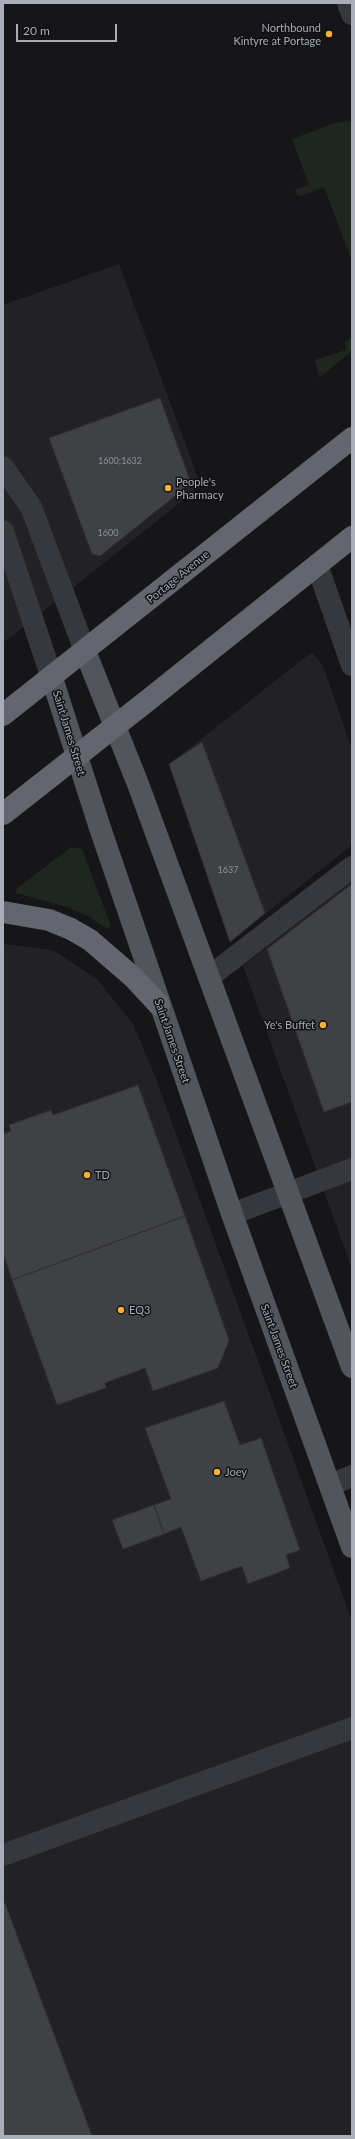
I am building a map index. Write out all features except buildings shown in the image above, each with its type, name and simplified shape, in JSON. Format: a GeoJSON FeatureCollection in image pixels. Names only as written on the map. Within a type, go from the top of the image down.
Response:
{"type":"FeatureCollection","features":[{"type":"Feature","properties":{"kind":"highway","name":"Portage Avenue"},"geometry":{"type":"LineString","coordinates":[[3,715],[52,678],[352,438]]}},
{"type":"Feature","properties":{"kind":"highway"},"geometry":{"type":"LineString","coordinates":[[3,814],[116,726],[352,537]]}},
{"type":"Feature","properties":{"kind":"highway"},"geometry":{"type":"LineString","coordinates":[[3,912],[49,920],[72,929],[90,940],[134,978],[159,1005]]}},
{"type":"Feature","properties":{"kind":"main road"},"geometry":{"type":"LineString","coordinates":[[85,651],[116,726],[289,1192],[352,1367]]}},
{"type":"Feature","properties":{"kind":"main road","name":"Saint James Street"},"geometry":{"type":"LineString","coordinates":[[52,678],[76,757],[159,1005],[232,1214],[352,1547]]}},
{"type":"Feature","properties":{"kind":"street"},"geometry":{"type":"LineString","coordinates":[[348,3],[352,14]]}},
{"type":"Feature","properties":{"kind":"street"},"geometry":{"type":"LineString","coordinates":[[3,467],[31,507],[85,651]]}},
{"type":"Feature","properties":{"kind":"street","name":"Saint James Street"},"geometry":{"type":"LineString","coordinates":[[3,531],[52,678]]}},
{"type":"Feature","properties":{"kind":"street"},"geometry":{"type":"LineString","coordinates":[[317,565],[352,665]]}},
{"type":"Feature","properties":{"kind":"street"},"geometry":{"type":"LineString","coordinates":[[209,978],[352,867]]}},
{"type":"Feature","properties":{"kind":"street"},"geometry":{"type":"LineString","coordinates":[[232,1214],[352,1168]]}},
{"type":"Feature","properties":{"kind":"street"},"geometry":{"type":"LineString","coordinates":[[330,1485],[352,1476]]}},
{"type":"Feature","properties":{"kind":"street"},"geometry":{"type":"LineString","coordinates":[[3,1855],[352,1728]]}},
{"type":"Feature","properties":{"kind":"shaded area"},"geometry":{"type":"Polygon","coordinates":[[[346,121],[352,122],[352,261],[324,187],[302,196],[297,195],[295,190],[309,185],[292,139],[332,124],[346,121]]]}},
{"type":"Feature","properties":{"kind":"shaded area"},"geometry":{"type":"Polygon","coordinates":[[[119,264],[201,486],[3,643],[3,305],[119,264]]]}},
{"type":"Feature","properties":{"kind":"shaded area"},"geometry":{"type":"Polygon","coordinates":[[[352,337],[352,351],[319,378],[315,360],[346,350],[345,341],[352,337]]]}},
{"type":"Feature","properties":{"kind":"shaded area"},"geometry":{"type":"Polygon","coordinates":[[[312,652],[323,666],[352,749],[352,845],[230,942],[169,764],[312,652]]]}},
{"type":"Feature","properties":{"kind":"shaded area"},"geometry":{"type":"Polygon","coordinates":[[[71,847],[82,849],[111,926],[108,929],[86,915],[67,907],[16,893],[17,888],[71,847]]]}},
{"type":"Feature","properties":{"kind":"shaded area"},"geometry":{"type":"Polygon","coordinates":[[[352,880],[352,1269],[243,966],[352,880]]]}},
{"type":"Feature","properties":{"kind":"shaded area"},"geometry":{"type":"Polygon","coordinates":[[[3,944],[53,950],[97,979],[133,1024],[155,1076],[352,1621],[352,2136],[3,2136],[3,944]]]}},
{"type":"Feature","properties":{"kind":"place","name":"Northbound Kintyre at Portage"},"geometry":{"type":"Point","coordinates":[329,34]}},
{"type":"Feature","properties":{"kind":"place","name":"People's Pharmacy"},"geometry":{"type":"Point","coordinates":[168,488]}},
{"type":"Feature","properties":{"kind":"place","name":"Ye's Buffet"},"geometry":{"type":"Point","coordinates":[323,1025]}},
{"type":"Feature","properties":{"kind":"place","name":"TD"},"geometry":{"type":"Point","coordinates":[87,1175]}},
{"type":"Feature","properties":{"kind":"place","name":"EQ3"},"geometry":{"type":"Point","coordinates":[121,1310]}},
{"type":"Feature","properties":{"kind":"place","name":"Joey"},"geometry":{"type":"Point","coordinates":[217,1472]}}]}
